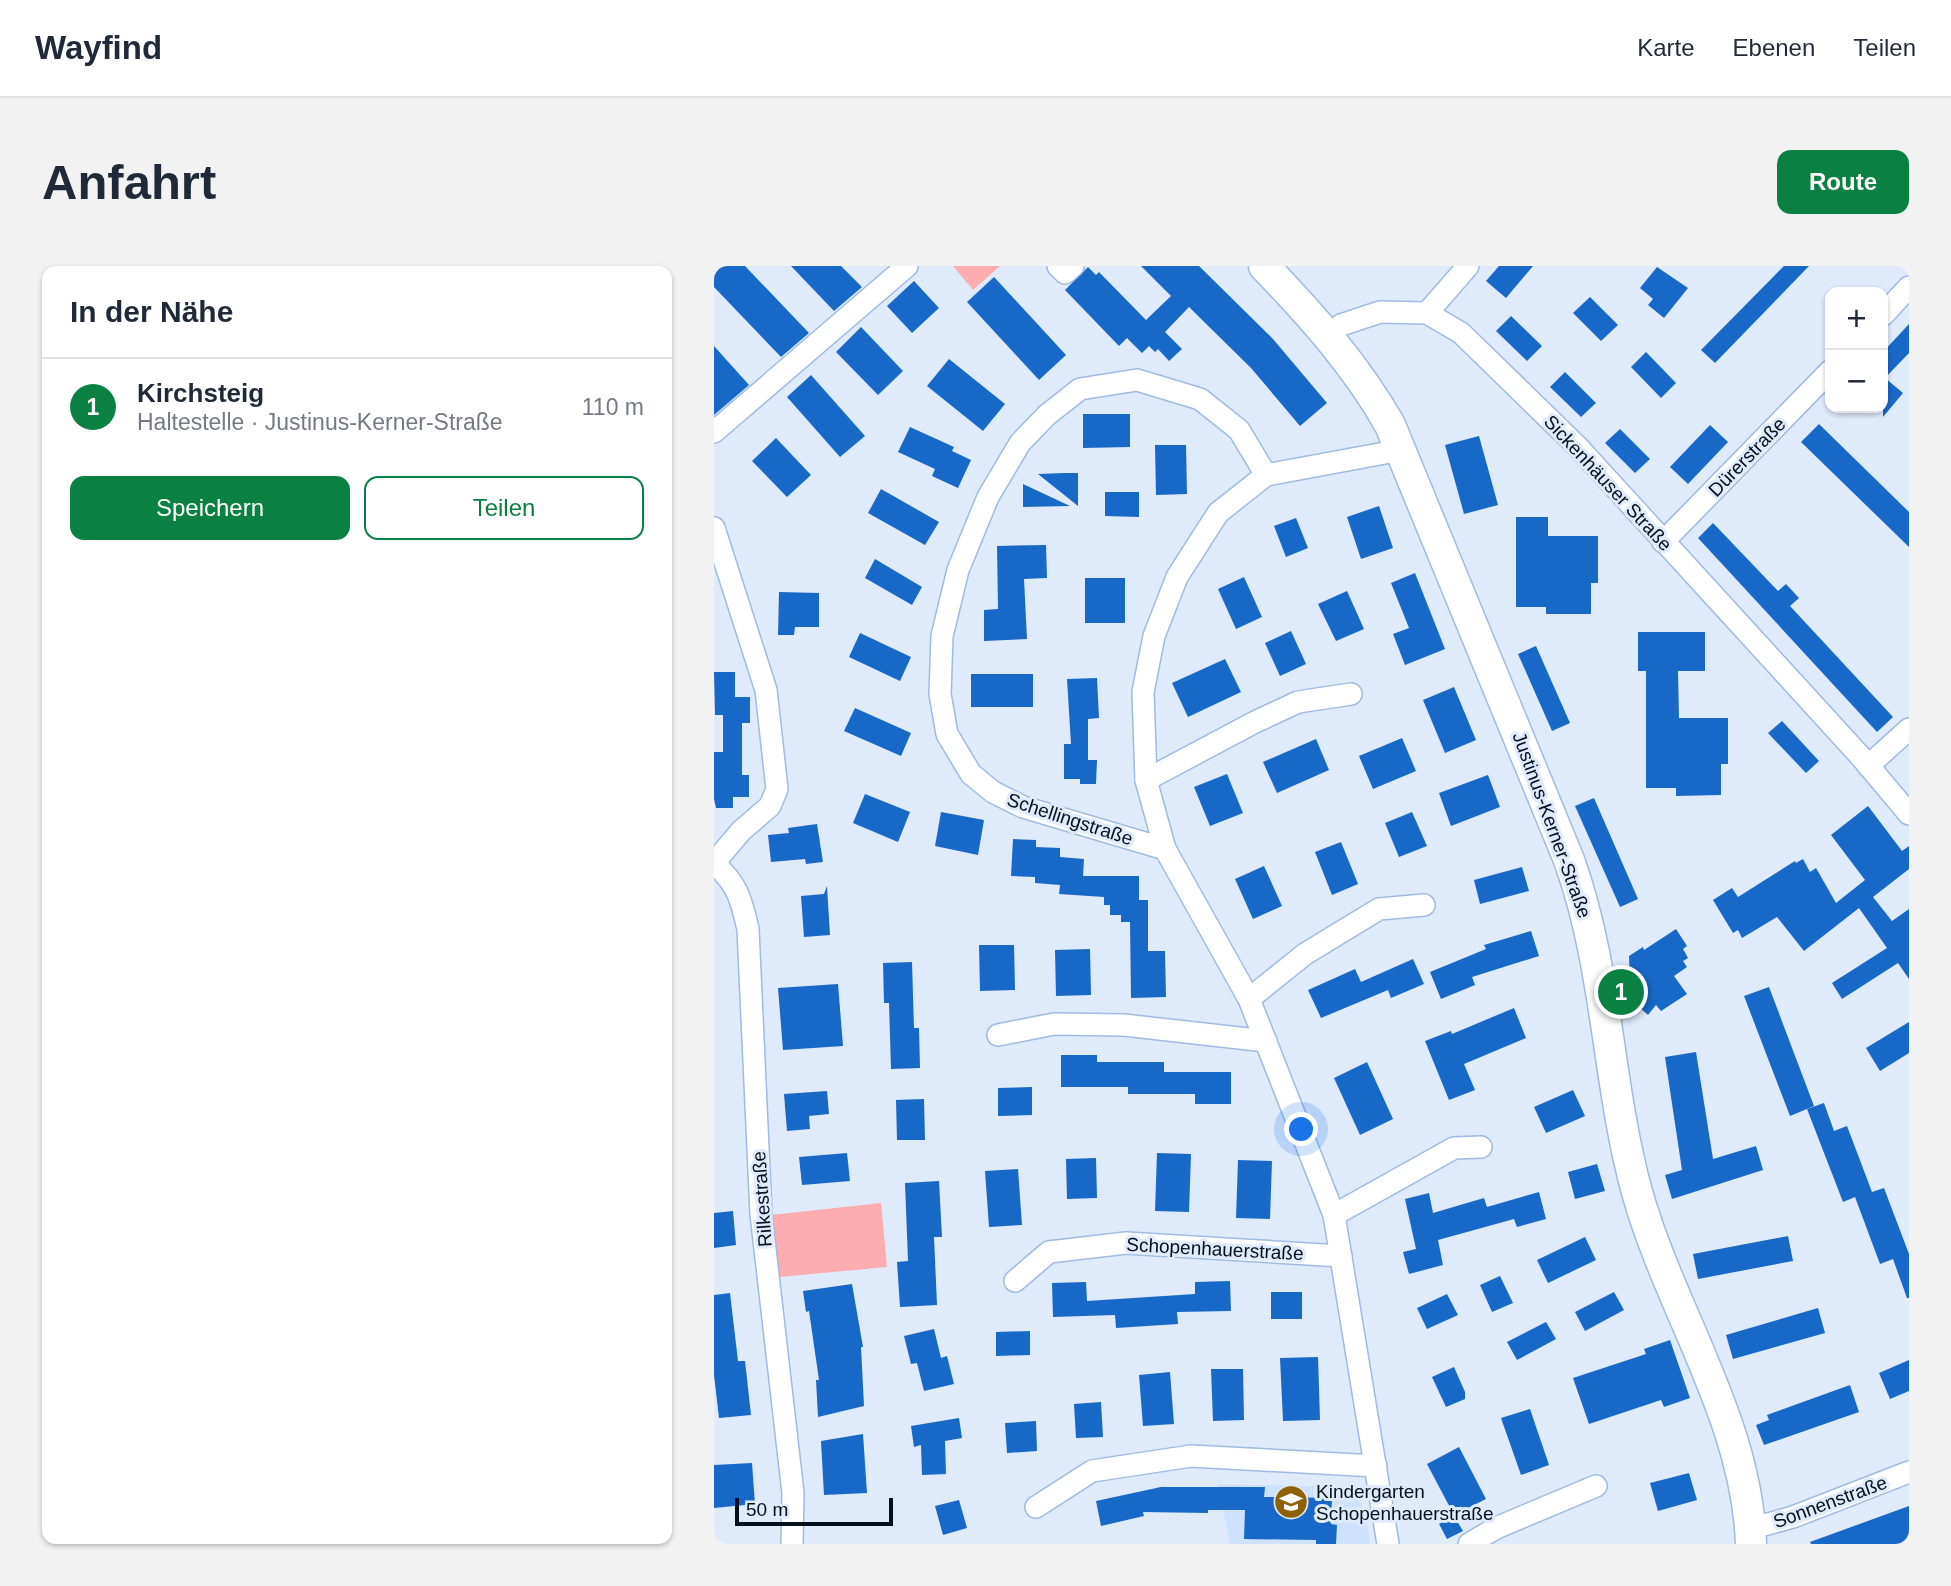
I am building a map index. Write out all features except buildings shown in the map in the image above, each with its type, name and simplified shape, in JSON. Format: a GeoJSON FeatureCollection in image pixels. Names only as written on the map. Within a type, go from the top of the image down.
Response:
{"type":"FeatureCollection","features":[{"type":"Feature","properties":{"kind":"street"},"geometry":{"type":"LineString","coordinates":[[714,432],[907,266]]}},
{"type":"Feature","properties":{"kind":"street"},"geometry":{"type":"LineString","coordinates":[[1058,266],[1065,273],[1073,266]]}},
{"type":"Feature","properties":{"kind":"street"},"geometry":{"type":"LineString","coordinates":[[1264,266],[1329,335]]}},
{"type":"Feature","properties":{"kind":"street"},"geometry":{"type":"LineString","coordinates":[[1427,313],[1468,266]]}},
{"type":"Feature","properties":{"kind":"street"},"geometry":{"type":"LineString","coordinates":[[1888,310],[1909,287]]}},
{"type":"Feature","properties":{"kind":"street","name":"Sickenhäuser Straße"},"geometry":{"type":"LineString","coordinates":[[1329,335],[1341,325],[1380,312],[1427,313],[1461,333],[1578,447],[1868,765],[1909,814]]}},
{"type":"Feature","properties":{"kind":"street","name":"Justinus-Kerner-Straße"},"geometry":{"type":"LineString","coordinates":[[1329,335],[1370,391],[1401,450],[1580,889],[1598,966],[1614,1088],[1637,1192],[1662,1269],[1727,1426],[1739,1465],[1751,1536]]}},
{"type":"Feature","properties":{"kind":"street","name":"Dürerstraße"},"geometry":{"type":"LineString","coordinates":[[1663,542],[1825,376]]}},
{"type":"Feature","properties":{"kind":"street","name":"Schellingstraße"},"geometry":{"type":"LineString","coordinates":[[1165,849],[1023,807],[993,792],[971,774],[947,734],[940,694],[942,636],[958,570],[988,497],[1020,443],[1046,415],[1080,389],[1138,380],[1200,399],[1239,430],[1266,474]]}},
{"type":"Feature","properties":{"kind":"street"},"geometry":{"type":"LineString","coordinates":[[1388,1544],[1334,1215],[1249,999],[1165,849],[1146,780],[1143,692],[1154,636],[1177,577],[1218,513],[1266,474],[1401,450]]}},
{"type":"Feature","properties":{"kind":"street","name":"Rilkestraße"},"geometry":{"type":"LineString","coordinates":[[714,528],[766,690],[777,789],[770,806],[741,831],[714,863],[730,877],[739,893],[748,929],[761,1214],[793,1493],[792,1544]]}},
{"type":"Feature","properties":{"kind":"street"},"geometry":{"type":"LineString","coordinates":[[1146,780],[1298,702],[1351,694]]}},
{"type":"Feature","properties":{"kind":"street"},"geometry":{"type":"LineString","coordinates":[[1868,765],[1909,729]]}},
{"type":"Feature","properties":{"kind":"street"},"geometry":{"type":"LineString","coordinates":[[1249,999],[1305,954],[1379,909],[1424,905]]}},
{"type":"Feature","properties":{"kind":"street"},"geometry":{"type":"LineString","coordinates":[[998,1035],[1054,1024],[1124,1025],[1266,1041]]}},
{"type":"Feature","properties":{"kind":"street"},"geometry":{"type":"LineString","coordinates":[[1334,1215],[1454,1148],[1481,1147]]}},
{"type":"Feature","properties":{"kind":"street","name":"Schopenhauerstraße"},"geometry":{"type":"LineString","coordinates":[[1015,1281],[1049,1252],[1126,1242],[1341,1256]]}},
{"type":"Feature","properties":{"kind":"street"},"geometry":{"type":"LineString","coordinates":[[1036,1507],[1091,1471],[1191,1456],[1376,1466]]}},
{"type":"Feature","properties":{"kind":"street","name":"Sonnenstraße"},"geometry":{"type":"LineString","coordinates":[[1751,1536],[1909,1472]]}},
{"type":"Feature","properties":{"kind":"street"},"geometry":{"type":"LineString","coordinates":[[1469,1544],[1496,1528],[1596,1486]]}},
{"type":"Feature","properties":{"kind":"shaded area"},"geometry":{"type":"Polygon","coordinates":[[[953,266],[1000,266],[973,290],[953,266]]]}},
{"type":"Feature","properties":{"kind":"shaded area"},"geometry":{"type":"Polygon","coordinates":[[[881,1203],[887,1267],[780,1277],[771,1215],[881,1203]]]}},
{"type":"Feature","properties":{"kind":"shaded area","name":"Kindergarten Schopenhauerstraße"},"geometry":{"type":"Polygon","coordinates":[[[1218,1484],[1356,1487],[1366,1517],[1370,1544],[1230,1544],[1218,1484]]]}},
{"type":"Feature","properties":{"kind":"place","name":"Kirchsteig"},"geometry":{"type":"Point","coordinates":[1621,992]}},
{"type":"Feature","properties":{"kind":"place","name":"Kindergarten Schopenhauerstraße"},"geometry":{"type":"Point","coordinates":[1291,1502]}}]}
